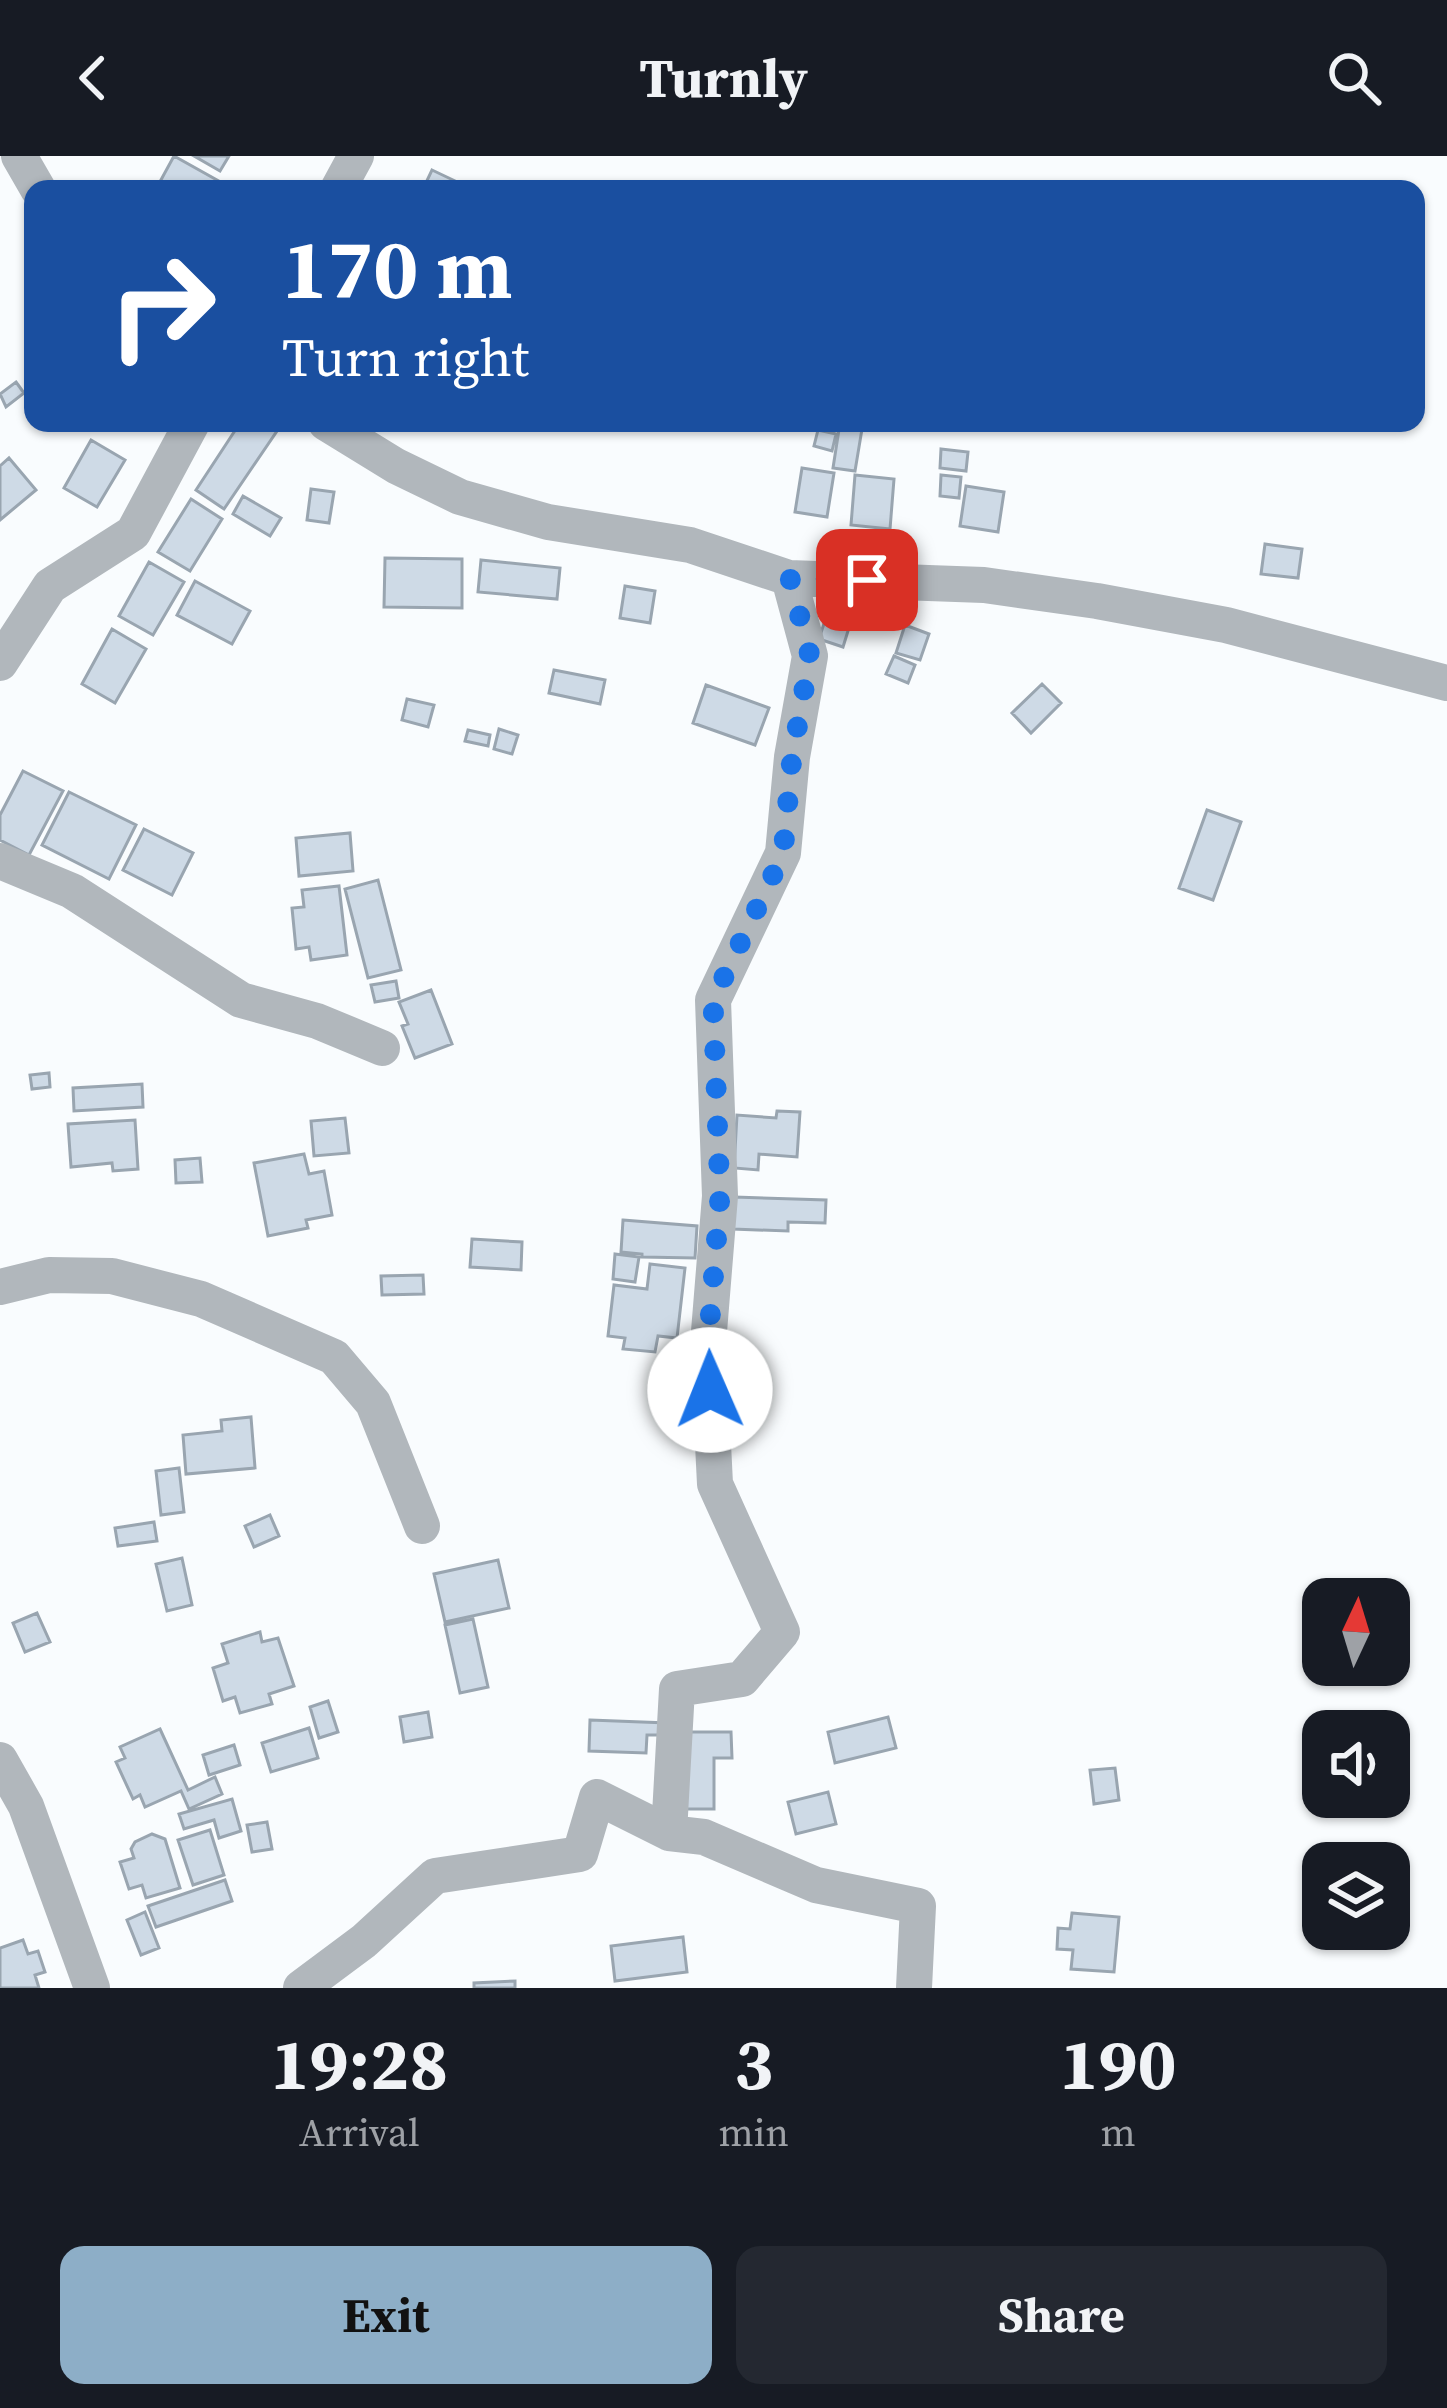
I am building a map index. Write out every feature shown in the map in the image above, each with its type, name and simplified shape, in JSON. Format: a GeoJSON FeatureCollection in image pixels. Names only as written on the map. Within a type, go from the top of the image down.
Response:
{"type":"FeatureCollection","features":[{"type":"Feature","properties":{"kind":"street"},"geometry":{"type":"LineString","coordinates":[[0,663],[50,586],[133,533],[187,432]]}},
{"type":"Feature","properties":{"kind":"street"},"geometry":{"type":"LineString","coordinates":[[341,432],[460,497],[548,522],[690,545],[790,578],[984,585],[1097,601],[1226,625],[1447,683]]}},
{"type":"Feature","properties":{"kind":"street"},"geometry":{"type":"LineString","coordinates":[[669,1833],[677,1689],[742,1679],[782,1632],[716,1484],[708,1344],[720,1196],[713,1000],[783,854],[792,757],[810,656],[790,578]]}},
{"type":"Feature","properties":{"kind":"street"},"geometry":{"type":"LineString","coordinates":[[0,861],[72,892],[242,1000],[316,1021],[382,1048]]}},
{"type":"Feature","properties":{"kind":"street"},"geometry":{"type":"LineString","coordinates":[[0,1287],[50,1275],[112,1276],[201,1299],[334,1357],[373,1402],[422,1526]]}},
{"type":"Feature","properties":{"kind":"street"},"geometry":{"type":"LineString","coordinates":[[0,1760],[26,1806],[92,1988]]}},
{"type":"Feature","properties":{"kind":"street"},"geometry":{"type":"LineString","coordinates":[[301,1988],[364,1941],[435,1876],[580,1854],[597,1797],[669,1833],[704,1838],[816,1886],[918,1906],[914,1988]]}},
{"type":"Feature","properties":{"kind":"building"},"geometry":{"type":"Polygon","coordinates":[[[174,156],[217,180],[161,180],[174,156]]]}},
{"type":"Feature","properties":{"kind":"building"},"geometry":{"type":"Polygon","coordinates":[[[194,156],[229,156],[220,171],[194,156]]]}},
{"type":"Feature","properties":{"kind":"building"},"geometry":{"type":"Polygon","coordinates":[[[432,170],[453,180],[427,180],[432,170]]]}},
{"type":"Feature","properties":{"kind":"building"},"geometry":{"type":"Polygon","coordinates":[[[16,382],[24,393],[6,407],[0,394],[16,382]]]}},
{"type":"Feature","properties":{"kind":"building"},"geometry":{"type":"Polygon","coordinates":[[[234,432],[276,432],[224,509],[196,490],[234,432]]]}},
{"type":"Feature","properties":{"kind":"building"},"geometry":{"type":"Polygon","coordinates":[[[818,432],[836,434],[832,451],[814,446],[818,432]]]}},
{"type":"Feature","properties":{"kind":"building"},"geometry":{"type":"Polygon","coordinates":[[[839,432],[862,432],[855,471],[833,468],[839,432]]]}},
{"type":"Feature","properties":{"kind":"building"},"geometry":{"type":"Polygon","coordinates":[[[91,440],[125,460],[97,507],[64,488],[91,440]]]}},
{"type":"Feature","properties":{"kind":"building"},"geometry":{"type":"Polygon","coordinates":[[[941,449],[968,452],[966,471],[940,468],[941,449]]]}},
{"type":"Feature","properties":{"kind":"building"},"geometry":{"type":"Polygon","coordinates":[[[9,458],[36,490],[0,520],[0,466],[9,458]]]}},
{"type":"Feature","properties":{"kind":"building"},"geometry":{"type":"Polygon","coordinates":[[[802,468],[834,473],[827,517],[795,512],[802,468]]]}},
{"type":"Feature","properties":{"kind":"building"},"geometry":{"type":"Polygon","coordinates":[[[855,475],[894,479],[890,529],[851,525],[855,475]]]}},
{"type":"Feature","properties":{"kind":"building"},"geometry":{"type":"Polygon","coordinates":[[[941,475],[961,477],[959,498],[940,496],[941,475]]]}},
{"type":"Feature","properties":{"kind":"building"},"geometry":{"type":"Polygon","coordinates":[[[966,486],[1004,492],[998,532],[960,526],[966,486]]]}},
{"type":"Feature","properties":{"kind":"building"},"geometry":{"type":"Polygon","coordinates":[[[311,489],[334,492],[329,523],[307,520],[311,489]]]}},
{"type":"Feature","properties":{"kind":"building"},"geometry":{"type":"Polygon","coordinates":[[[243,496],[281,518],[270,536],[233,514],[243,496]]]}},
{"type":"Feature","properties":{"kind":"building"},"geometry":{"type":"Polygon","coordinates":[[[191,499],[222,519],[190,571],[158,552],[191,499]]]}},
{"type":"Feature","properties":{"kind":"building"},"geometry":{"type":"Polygon","coordinates":[[[1265,544],[1302,549],[1298,578],[1261,574],[1265,544]]]}},
{"type":"Feature","properties":{"kind":"building"},"geometry":{"type":"Polygon","coordinates":[[[385,558],[462,559],[462,608],[384,607],[385,558]]]}},
{"type":"Feature","properties":{"kind":"building"},"geometry":{"type":"Polygon","coordinates":[[[481,560],[560,568],[557,599],[478,592],[481,560]]]}},
{"type":"Feature","properties":{"kind":"building"},"geometry":{"type":"Polygon","coordinates":[[[149,562],[184,582],[153,635],[119,616],[149,562]]]}},
{"type":"Feature","properties":{"kind":"building"},"geometry":{"type":"Polygon","coordinates":[[[195,581],[250,611],[232,644],[177,615],[195,581]]]}},
{"type":"Feature","properties":{"kind":"building"},"geometry":{"type":"Polygon","coordinates":[[[625,586],[655,591],[650,623],[620,618],[625,586]]]}},
{"type":"Feature","properties":{"kind":"building"},"geometry":{"type":"Polygon","coordinates":[[[834,590],[858,597],[852,618],[828,611],[834,590]]]}},
{"type":"Feature","properties":{"kind":"building"},"geometry":{"type":"Polygon","coordinates":[[[828,611],[852,618],[843,647],[819,639],[828,611]]]}},
{"type":"Feature","properties":{"kind":"building"},"geometry":{"type":"Polygon","coordinates":[[[905,625],[929,634],[920,660],[896,653],[905,625]]]}},
{"type":"Feature","properties":{"kind":"building"},"geometry":{"type":"Polygon","coordinates":[[[112,629],[146,649],[115,703],[82,684],[112,629]]]}},
{"type":"Feature","properties":{"kind":"building"},"geometry":{"type":"Polygon","coordinates":[[[894,656],[915,665],[908,683],[886,674],[894,656]]]}},
{"type":"Feature","properties":{"kind":"building"},"geometry":{"type":"Polygon","coordinates":[[[554,670],[605,680],[600,704],[549,693],[554,670]]]}},
{"type":"Feature","properties":{"kind":"building"},"geometry":{"type":"Polygon","coordinates":[[[1042,684],[1061,703],[1031,733],[1012,713],[1042,684]]]}},
{"type":"Feature","properties":{"kind":"building"},"geometry":{"type":"Polygon","coordinates":[[[706,685],[769,708],[755,745],[693,723],[706,685]]]}},
{"type":"Feature","properties":{"kind":"building"},"geometry":{"type":"Polygon","coordinates":[[[407,699],[434,705],[428,727],[402,720],[407,699]]]}},
{"type":"Feature","properties":{"kind":"building"},"geometry":{"type":"Polygon","coordinates":[[[499,729],[518,735],[512,754],[494,749],[499,729]]]}},
{"type":"Feature","properties":{"kind":"building"},"geometry":{"type":"Polygon","coordinates":[[[468,730],[490,735],[488,746],[465,741],[468,730]]]}},
{"type":"Feature","properties":{"kind":"building"},"geometry":{"type":"Polygon","coordinates":[[[23,771],[63,791],[29,855],[0,840],[0,815],[23,771]]]}},
{"type":"Feature","properties":{"kind":"building"},"geometry":{"type":"Polygon","coordinates":[[[69,792],[136,825],[109,879],[42,845],[69,792]]]}},
{"type":"Feature","properties":{"kind":"building"},"geometry":{"type":"Polygon","coordinates":[[[1207,810],[1241,822],[1213,900],[1179,888],[1207,810]]]}},
{"type":"Feature","properties":{"kind":"building"},"geometry":{"type":"Polygon","coordinates":[[[144,829],[193,853],[172,895],[123,870],[144,829]]]}},
{"type":"Feature","properties":{"kind":"building"},"geometry":{"type":"Polygon","coordinates":[[[350,833],[353,871],[299,876],[296,838],[350,833]]]}},
{"type":"Feature","properties":{"kind":"building"},"geometry":{"type":"Polygon","coordinates":[[[378,880],[401,970],[368,978],[345,889],[378,880]]]}},
{"type":"Feature","properties":{"kind":"building"},"geometry":{"type":"Polygon","coordinates":[[[339,886],[347,955],[311,960],[309,947],[296,949],[292,908],[304,907],[302,890],[339,886]]]}},
{"type":"Feature","properties":{"kind":"building"},"geometry":{"type":"Polygon","coordinates":[[[396,981],[399,998],[375,1002],[371,985],[396,981]]]}},
{"type":"Feature","properties":{"kind":"building"},"geometry":{"type":"Polygon","coordinates":[[[431,990],[452,1044],[415,1058],[402,1026],[408,1024],[399,1002],[431,990]]]}},
{"type":"Feature","properties":{"kind":"building"},"geometry":{"type":"Polygon","coordinates":[[[49,1073],[50,1087],[32,1089],[30,1075],[49,1073]]]}},
{"type":"Feature","properties":{"kind":"building"},"geometry":{"type":"Polygon","coordinates":[[[142,1084],[143,1107],[74,1111],[73,1088],[142,1084]]]}},
{"type":"Feature","properties":{"kind":"building"},"geometry":{"type":"Polygon","coordinates":[[[777,1111],[800,1112],[797,1157],[759,1154],[758,1170],[734,1168],[737,1115],[776,1118],[777,1111]]]}},
{"type":"Feature","properties":{"kind":"building"},"geometry":{"type":"Polygon","coordinates":[[[345,1118],[349,1153],[314,1156],[311,1121],[345,1118]]]}},
{"type":"Feature","properties":{"kind":"building"},"geometry":{"type":"Polygon","coordinates":[[[135,1120],[138,1169],[113,1171],[112,1163],[71,1167],[68,1124],[135,1120]]]}},
{"type":"Feature","properties":{"kind":"building"},"geometry":{"type":"Polygon","coordinates":[[[304,1154],[309,1174],[324,1171],[332,1215],[306,1220],[308,1228],[268,1236],[254,1163],[304,1154]]]}},
{"type":"Feature","properties":{"kind":"building"},"geometry":{"type":"Polygon","coordinates":[[[200,1158],[202,1182],[176,1183],[175,1160],[200,1158]]]}},
{"type":"Feature","properties":{"kind":"building"},"geometry":{"type":"Polygon","coordinates":[[[734,1197],[826,1200],[825,1223],[788,1222],[788,1231],[733,1229],[734,1197]]]}},
{"type":"Feature","properties":{"kind":"building"},"geometry":{"type":"Polygon","coordinates":[[[623,1220],[697,1226],[695,1258],[621,1252],[623,1220]]]}},
{"type":"Feature","properties":{"kind":"building"},"geometry":{"type":"Polygon","coordinates":[[[472,1239],[522,1242],[521,1270],[470,1267],[472,1239]]]}},
{"type":"Feature","properties":{"kind":"building"},"geometry":{"type":"Polygon","coordinates":[[[615,1254],[639,1257],[635,1282],[613,1279],[615,1254]]]}},
{"type":"Feature","properties":{"kind":"building"},"geometry":{"type":"Polygon","coordinates":[[[650,1264],[685,1268],[677,1338],[658,1336],[655,1352],[623,1349],[625,1338],[608,1336],[614,1285],[647,1289],[650,1264]]]}},
{"type":"Feature","properties":{"kind":"building"},"geometry":{"type":"Polygon","coordinates":[[[423,1275],[424,1294],[382,1295],[381,1276],[423,1275]]]}},
{"type":"Feature","properties":{"kind":"building"},"geometry":{"type":"Polygon","coordinates":[[[251,1417],[255,1468],[186,1474],[183,1435],[222,1431],[221,1420],[251,1417]]]}},
{"type":"Feature","properties":{"kind":"building"},"geometry":{"type":"Polygon","coordinates":[[[179,1468],[184,1512],[161,1515],[156,1471],[179,1468]]]}},
{"type":"Feature","properties":{"kind":"building"},"geometry":{"type":"Polygon","coordinates":[[[270,1515],[279,1536],[254,1547],[245,1526],[270,1515]]]}},
{"type":"Feature","properties":{"kind":"building"},"geometry":{"type":"Polygon","coordinates":[[[154,1522],[157,1541],[118,1546],[115,1528],[154,1522]]]}},
{"type":"Feature","properties":{"kind":"building"},"geometry":{"type":"Polygon","coordinates":[[[182,1558],[192,1605],[167,1611],[156,1564],[182,1558]]]}},
{"type":"Feature","properties":{"kind":"building"},"geometry":{"type":"Polygon","coordinates":[[[498,1560],[509,1608],[445,1622],[434,1574],[498,1560]]]}},
{"type":"Feature","properties":{"kind":"building"},"geometry":{"type":"Polygon","coordinates":[[[37,1613],[50,1642],[25,1652],[13,1623],[37,1613]]]}},
{"type":"Feature","properties":{"kind":"building"},"geometry":{"type":"Polygon","coordinates":[[[473,1619],[488,1687],[460,1693],[445,1625],[473,1619]]]}},
{"type":"Feature","properties":{"kind":"building"},"geometry":{"type":"Polygon","coordinates":[[[260,1632],[262,1642],[278,1638],[294,1686],[269,1694],[272,1704],[240,1713],[235,1697],[223,1701],[213,1668],[228,1663],[222,1644],[260,1632]]]}},
{"type":"Feature","properties":{"kind":"building"},"geometry":{"type":"Polygon","coordinates":[[[328,1701],[338,1732],[319,1738],[310,1707],[328,1701]]]}},
{"type":"Feature","properties":{"kind":"building"},"geometry":{"type":"Polygon","coordinates":[[[428,1712],[432,1737],[404,1742],[400,1717],[428,1712]]]}},
{"type":"Feature","properties":{"kind":"building"},"geometry":{"type":"Polygon","coordinates":[[[888,1717],[896,1748],[835,1763],[828,1732],[888,1717]]]}},
{"type":"Feature","properties":{"kind":"building"},"geometry":{"type":"Polygon","coordinates":[[[590,1720],[667,1723],[666,1735],[647,1735],[646,1753],[589,1751],[590,1720]]]}},
{"type":"Feature","properties":{"kind":"building"},"geometry":{"type":"Polygon","coordinates":[[[309,1728],[318,1758],[271,1772],[262,1743],[309,1728]]]}},
{"type":"Feature","properties":{"kind":"building"},"geometry":{"type":"Polygon","coordinates":[[[160,1729],[188,1790],[215,1777],[222,1794],[189,1809],[181,1791],[145,1807],[140,1795],[133,1799],[116,1762],[125,1758],[120,1747],[160,1729]]]}},
{"type":"Feature","properties":{"kind":"building"},"geometry":{"type":"Polygon","coordinates":[[[679,1732],[731,1732],[732,1758],[714,1758],[714,1809],[680,1809],[679,1732]]]}},
{"type":"Feature","properties":{"kind":"building"},"geometry":{"type":"Polygon","coordinates":[[[234,1745],[240,1765],[209,1775],[203,1755],[234,1745]]]}},
{"type":"Feature","properties":{"kind":"building"},"geometry":{"type":"Polygon","coordinates":[[[1115,1768],[1119,1800],[1094,1804],[1090,1770],[1115,1768]]]}},
{"type":"Feature","properties":{"kind":"building"},"geometry":{"type":"Polygon","coordinates":[[[828,1792],[836,1824],[796,1834],[788,1802],[828,1792]]]}},
{"type":"Feature","properties":{"kind":"building"},"geometry":{"type":"Polygon","coordinates":[[[232,1799],[241,1831],[219,1838],[214,1820],[184,1829],[179,1814],[232,1799]]]}},
{"type":"Feature","properties":{"kind":"building"},"geometry":{"type":"Polygon","coordinates":[[[267,1822],[272,1849],[252,1852],[247,1825],[267,1822]]]}},
{"type":"Feature","properties":{"kind":"building"},"geometry":{"type":"Polygon","coordinates":[[[210,1830],[224,1875],[193,1885],[178,1840],[210,1830]]]}},
{"type":"Feature","properties":{"kind":"building"},"geometry":{"type":"Polygon","coordinates":[[[152,1834],[165,1839],[180,1888],[146,1898],[142,1885],[129,1889],[120,1862],[134,1858],[135,1842],[152,1834]]]}},
{"type":"Feature","properties":{"kind":"building"},"geometry":{"type":"Polygon","coordinates":[[[225,1880],[232,1901],[156,1927],[148,1906],[225,1880]]]}},
{"type":"Feature","properties":{"kind":"building"},"geometry":{"type":"Polygon","coordinates":[[[145,1912],[159,1948],[141,1955],[127,1920],[145,1912]]]}},
{"type":"Feature","properties":{"kind":"building"},"geometry":{"type":"Polygon","coordinates":[[[1072,1913],[1119,1917],[1114,1972],[1071,1969],[1073,1950],[1057,1949],[1058,1928],[1070,1929],[1072,1913]]]}},
{"type":"Feature","properties":{"kind":"building"},"geometry":{"type":"Polygon","coordinates":[[[683,1937],[687,1972],[615,1981],[611,1946],[683,1937]]]}},
{"type":"Feature","properties":{"kind":"building"},"geometry":{"type":"Polygon","coordinates":[[[23,1940],[28,1954],[38,1951],[45,1972],[35,1975],[39,1988],[0,1988],[0,1948],[23,1940]]]}},
{"type":"Feature","properties":{"kind":"building"},"geometry":{"type":"Polygon","coordinates":[[[515,1981],[515,1988],[474,1988],[474,1983],[515,1981]]]}},
{"type":"Feature","properties":{"kind":"route"},"geometry":{"type":"LineString","coordinates":[[710,1390],[708,1344],[720,1196],[713,1000],[783,854],[792,757],[810,656],[790,578],[867,580]]}}]}
